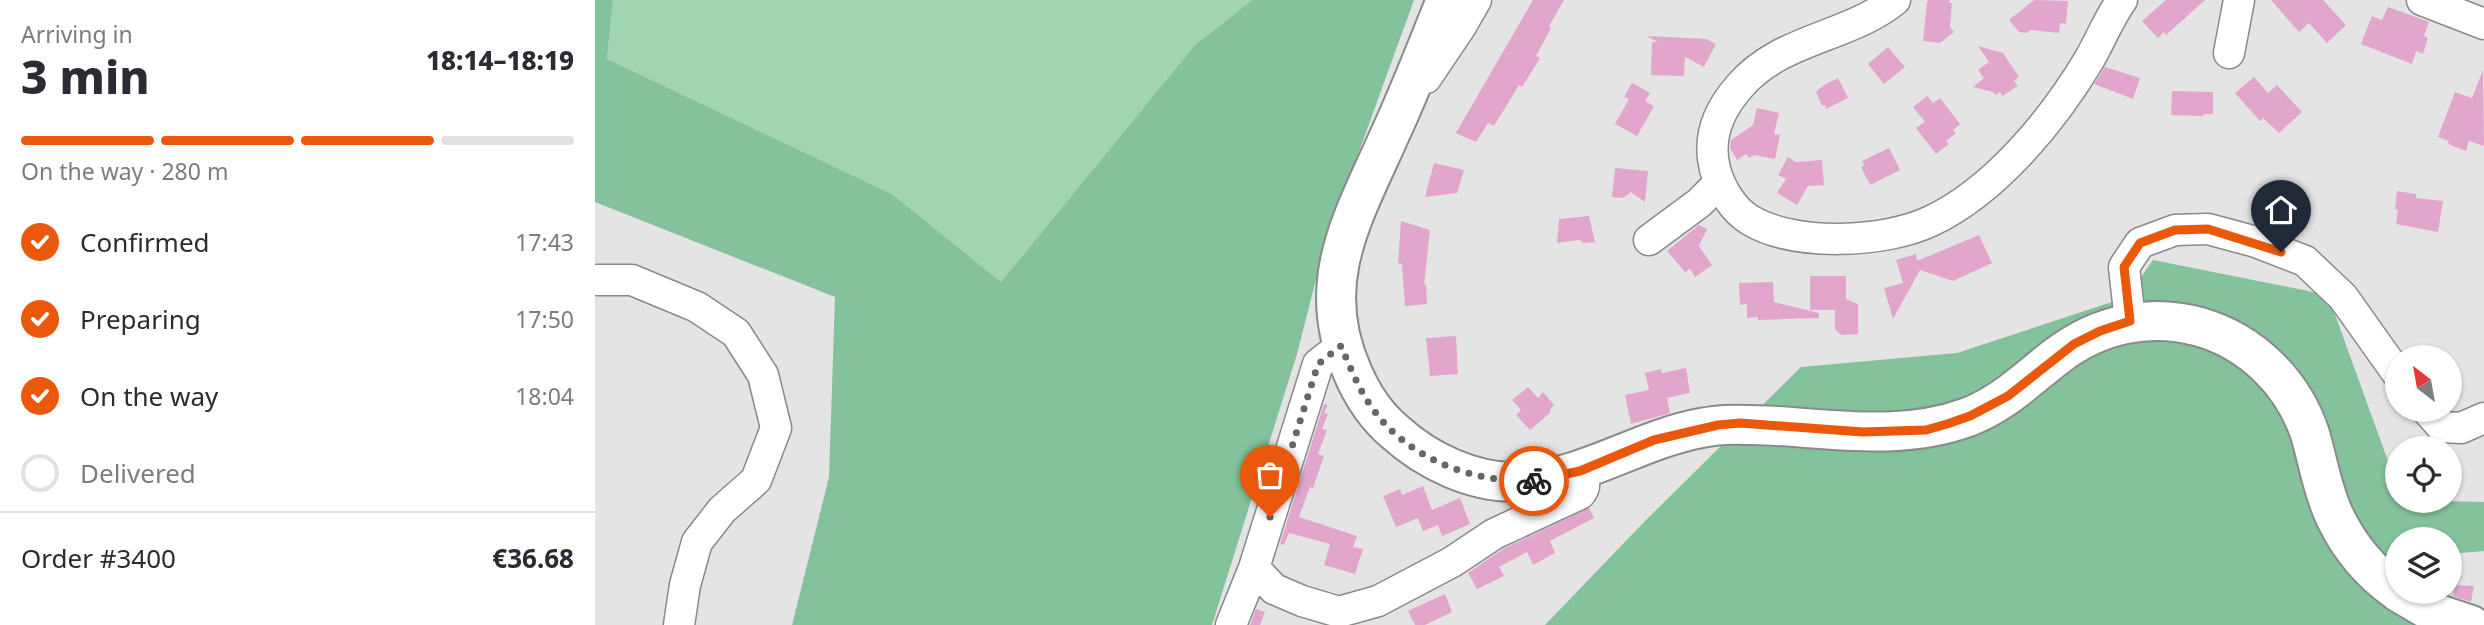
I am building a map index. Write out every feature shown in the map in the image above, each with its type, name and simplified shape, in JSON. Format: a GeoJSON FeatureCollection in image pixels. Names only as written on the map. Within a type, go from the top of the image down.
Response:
{"type":"FeatureCollection","features":[{"type":"Feature","properties":{"kind":"main road"},"geometry":{"type":"LineString","coordinates":[[1446,0],[1343,245],[1335,297],[1341,346],[1355,379],[1375,413],[1425,455],[1456,470],[1487,479],[1534,481],[1580,471],[1654,440],[1718,425],[1740,423],[1863,432],[1926,430],[1970,416],[2008,396],[2074,344],[2100,331],[2130,321],[2173,322],[2209,330],[2235,341],[2272,370],[2300,410],[2309,431],[2333,514],[2345,536],[2372,569],[2385,580]]}},
{"type":"Feature","properties":{"kind":"main road"},"geometry":{"type":"LineString","coordinates":[[2420,604],[2433,612],[2471,625]]}},
{"type":"Feature","properties":{"kind":"street"},"geometry":{"type":"LineString","coordinates":[[1395,125],[1476,0]]}},
{"type":"Feature","properties":{"kind":"street"},"geometry":{"type":"LineString","coordinates":[[1895,0],[1859,20],[1789,49],[1759,67],[1739,86],[1714,127],[1711,147],[1719,183],[1738,211],[1752,221],[1781,232],[1850,240],[1884,235],[1930,222],[1964,201],[1996,175],[2035,135],[2069,90],[2122,0]]}},
{"type":"Feature","properties":{"kind":"street"},"geometry":{"type":"LineString","coordinates":[[2229,53],[2239,0]]}},
{"type":"Feature","properties":{"kind":"street"},"geometry":{"type":"LineString","coordinates":[[2422,0],[2484,24]]}},
{"type":"Feature","properties":{"kind":"street"},"geometry":{"type":"LineString","coordinates":[[1649,240],[1699,203],[1719,183]]}},
{"type":"Feature","properties":{"kind":"street"},"geometry":{"type":"LineString","coordinates":[[2130,321],[2124,267],[2140,243],[2175,230],[2208,229],[2305,261],[2343,297],[2385,356]]}},
{"type":"Feature","properties":{"kind":"street"},"geometry":{"type":"LineString","coordinates":[[595,280],[632,280],[697,307],[736,333],[763,375],[776,428],[756,480],[722,510],[697,542],[685,585],[678,625]]}},
{"type":"Feature","properties":{"kind":"street"},"geometry":{"type":"LineString","coordinates":[[1231,625],[1254,568],[1318,364],[1341,346]]}},
{"type":"Feature","properties":{"kind":"street"},"geometry":{"type":"LineString","coordinates":[[2438,422],[2442,427],[2461,428],[2484,418]]}},
{"type":"Feature","properties":{"kind":"street"},"geometry":{"type":"LineString","coordinates":[[1254,568],[1274,589],[1339,612],[1378,601],[1453,562],[1494,534],[1580,494],[1585,481],[1580,471]]}},
{"type":"Feature","properties":{"kind":"green space"},"geometry":{"type":"Polygon","coordinates":[[[595,0],[613,0],[607,59],[892,194],[1001,282],[1194,46],[1252,0],[1414,0],[1324,248],[1297,354],[1212,625],[792,625],[829,477],[835,297],[595,202],[595,0]]]}},
{"type":"Feature","properties":{"kind":"green space"},"geometry":{"type":"Polygon","coordinates":[[[613,0],[1252,0],[1194,46],[1001,282],[892,194],[607,59],[613,0]]]}},
{"type":"Feature","properties":{"kind":"green space"},"geometry":{"type":"Polygon","coordinates":[[[2153,260],[2328,295],[2385,453],[2385,513],[2462,513],[2462,501],[2484,502],[2484,551],[2462,553],[2462,527],[2385,527],[2385,604],[2411,604],[2435,625],[1545,625],[1646,520],[1801,367],[1957,353],[2127,297],[2153,260]]]}},
{"type":"Feature","properties":{"kind":"building"},"geometry":{"type":"Polygon","coordinates":[[[1533,0],[1564,0],[1536,56],[1540,58],[1522,87],[1519,85],[1494,126],[1488,123],[1476,142],[1456,133],[1533,0]]]}},
{"type":"Feature","properties":{"kind":"building"},"geometry":{"type":"Polygon","coordinates":[[[1929,0],[1950,0],[1949,3],[1952,3],[1950,27],[1954,32],[1940,43],[1923,41],[1929,0]]]}},
{"type":"Feature","properties":{"kind":"building"},"geometry":{"type":"Polygon","coordinates":[[[2034,0],[2068,1],[2066,24],[2060,23],[2059,33],[2030,30],[2027,33],[2019,32],[2009,20],[2034,0]]]}},
{"type":"Feature","properties":{"kind":"building"},"geometry":{"type":"Polygon","coordinates":[[[2166,0],[2205,0],[2166,35],[2164,32],[2158,38],[2142,21],[2166,0]]]}},
{"type":"Feature","properties":{"kind":"building"},"geometry":{"type":"Polygon","coordinates":[[[2271,0],[2323,0],[2346,25],[2327,43],[2309,23],[2299,32],[2271,0]]]}},
{"type":"Feature","properties":{"kind":"building"},"geometry":{"type":"Polygon","coordinates":[[[2388,7],[2429,22],[2424,36],[2428,38],[2423,54],[2416,51],[2412,64],[2361,44],[2372,16],[2382,20],[2388,7]]]}},
{"type":"Feature","properties":{"kind":"building"},"geometry":{"type":"Polygon","coordinates":[[[1646,36],[1706,39],[1716,44],[1704,67],[1685,57],[1684,76],[1651,75],[1652,42],[1658,42],[1646,36]]]}},
{"type":"Feature","properties":{"kind":"building"},"geometry":{"type":"Polygon","coordinates":[[[1978,46],[2003,53],[2019,77],[2014,81],[2018,86],[2002,96],[2000,92],[1996,95],[1973,87],[1984,78],[1978,70],[1989,62],[1978,46]]]}},
{"type":"Feature","properties":{"kind":"building"},"geometry":{"type":"Polygon","coordinates":[[[1888,47],[1905,67],[1884,84],[1868,64],[1888,47]]]}},
{"type":"Feature","properties":{"kind":"building"},"geometry":{"type":"Polygon","coordinates":[[[2105,67],[2140,78],[2133,99],[2094,84],[2105,67]]]}},
{"type":"Feature","properties":{"kind":"building"},"geometry":{"type":"Polygon","coordinates":[[[2483,70],[2484,146],[2469,141],[2466,151],[2438,137],[2455,92],[2472,98],[2483,70]]]}},
{"type":"Feature","properties":{"kind":"building"},"geometry":{"type":"Polygon","coordinates":[[[2254,77],[2268,93],[2277,85],[2302,112],[2279,133],[2263,118],[2260,121],[2235,93],[2254,77]]]}},
{"type":"Feature","properties":{"kind":"building"},"geometry":{"type":"Polygon","coordinates":[[[1838,78],[1848,98],[1826,109],[1816,92],[1838,78]]]}},
{"type":"Feature","properties":{"kind":"building"},"geometry":{"type":"Polygon","coordinates":[[[1632,83],[1650,93],[1645,101],[1654,106],[1637,136],[1615,124],[1629,99],[1624,97],[1632,83]]]}},
{"type":"Feature","properties":{"kind":"building"},"geometry":{"type":"Polygon","coordinates":[[[2172,91],[2213,92],[2213,114],[2171,115],[2172,91]]]}},
{"type":"Feature","properties":{"kind":"building"},"geometry":{"type":"Polygon","coordinates":[[[1927,96],[1933,103],[1940,98],[1960,124],[1953,130],[1956,133],[1946,141],[1949,144],[1936,154],[1916,128],[1925,122],[1913,107],[1927,96]]]}},
{"type":"Feature","properties":{"kind":"building"},"geometry":{"type":"Polygon","coordinates":[[[1757,108],[1779,113],[1774,134],[1780,135],[1775,159],[1754,155],[1749,158],[1746,154],[1737,160],[1730,148],[1731,140],[1753,125],[1757,108]]]}},
{"type":"Feature","properties":{"kind":"building"},"geometry":{"type":"Polygon","coordinates":[[[1889,148],[1900,170],[1870,185],[1861,167],[1864,165],[1862,161],[1889,148]]]}},
{"type":"Feature","properties":{"kind":"building"},"geometry":{"type":"Polygon","coordinates":[[[1788,157],[1796,162],[1822,160],[1824,185],[1808,186],[1797,205],[1777,193],[1786,179],[1778,175],[1788,157]]]}},
{"type":"Feature","properties":{"kind":"building"},"geometry":{"type":"Polygon","coordinates":[[[1434,163],[1464,170],[1457,193],[1425,197],[1434,163]]]}},
{"type":"Feature","properties":{"kind":"building"},"geometry":{"type":"Polygon","coordinates":[[[1615,168],[1648,171],[1645,202],[1631,192],[1623,198],[1612,197],[1615,168]]]}},
{"type":"Feature","properties":{"kind":"building"},"geometry":{"type":"Polygon","coordinates":[[[2397,191],[2416,194],[2416,198],[2443,201],[2438,232],[2396,224],[2397,191]]]}},
{"type":"Feature","properties":{"kind":"building"},"geometry":{"type":"Polygon","coordinates":[[[1589,216],[1595,242],[1584,243],[1580,240],[1557,243],[1559,219],[1589,216]]]}},
{"type":"Feature","properties":{"kind":"building"},"geometry":{"type":"Polygon","coordinates":[[[1401,221],[1430,230],[1424,285],[1426,284],[1427,304],[1405,306],[1402,264],[1398,263],[1401,221]]]}},
{"type":"Feature","properties":{"kind":"building"},"geometry":{"type":"Polygon","coordinates":[[[1699,225],[1707,229],[1699,246],[1712,265],[1695,277],[1690,269],[1685,272],[1667,251],[1699,225]]]}},
{"type":"Feature","properties":{"kind":"building"},"geometry":{"type":"Polygon","coordinates":[[[1979,235],[1992,263],[1953,281],[1920,270],[1893,319],[1884,288],[1903,283],[1896,260],[1916,254],[1917,261],[1979,235]]]}},
{"type":"Feature","properties":{"kind":"building"},"geometry":{"type":"Polygon","coordinates":[[[1810,276],[1846,276],[1846,299],[1858,304],[1858,334],[1841,335],[1835,329],[1835,310],[1810,310],[1810,276]]]}},
{"type":"Feature","properties":{"kind":"building"},"geometry":{"type":"Polygon","coordinates":[[[1773,282],[1774,302],[1819,313],[1819,318],[1747,318],[1747,304],[1740,305],[1739,283],[1773,282]]]}},
{"type":"Feature","properties":{"kind":"building"},"geometry":{"type":"Polygon","coordinates":[[[1456,336],[1458,374],[1430,376],[1426,338],[1456,336]]]}},
{"type":"Feature","properties":{"kind":"building"},"geometry":{"type":"Polygon","coordinates":[[[1686,368],[1690,393],[1667,398],[1670,413],[1631,424],[1625,395],[1649,390],[1645,373],[1686,368]]]}},
{"type":"Feature","properties":{"kind":"building"},"geometry":{"type":"Polygon","coordinates":[[[1528,387],[1538,398],[1543,392],[1554,405],[1551,412],[1530,430],[1516,415],[1521,410],[1512,400],[1528,387]]]}},
{"type":"Feature","properties":{"kind":"building"},"geometry":{"type":"Polygon","coordinates":[[[1324,404],[1328,405],[1324,413],[1328,414],[1322,429],[1327,430],[1318,454],[1324,456],[1299,517],[1357,536],[1353,547],[1363,549],[1355,574],[1324,565],[1330,544],[1289,533],[1284,545],[1280,544],[1324,404]]]}},
{"type":"Feature","properties":{"kind":"building"},"geometry":{"type":"Polygon","coordinates":[[[1423,486],[1432,510],[1460,498],[1470,524],[1442,536],[1438,525],[1423,531],[1418,518],[1396,527],[1383,496],[1400,489],[1402,495],[1423,486]]]}},
{"type":"Feature","properties":{"kind":"building"},"geometry":{"type":"Polygon","coordinates":[[[1589,508],[1594,518],[1550,541],[1555,553],[1533,565],[1527,552],[1499,567],[1504,576],[1477,589],[1468,573],[1503,549],[1589,508]]]}},
{"type":"Feature","properties":{"kind":"building"},"geometry":{"type":"Polygon","coordinates":[[[2462,585],[2474,586],[2471,602],[2462,599],[2462,585]]]}},
{"type":"Feature","properties":{"kind":"building"},"geometry":{"type":"Polygon","coordinates":[[[1445,594],[1452,612],[1425,625],[1415,625],[1408,611],[1445,594]]]}},
{"type":"Feature","properties":{"kind":"building"},"geometry":{"type":"Polygon","coordinates":[[[1256,609],[1265,612],[1260,625],[1250,625],[1256,609]]]}},
{"type":"Feature","properties":{"kind":"way so far"},"geometry":{"type":"LineString","coordinates":[[1270,517],[1318,364],[1341,346],[1355,379],[1375,413],[1425,455],[1456,470],[1487,479],[1534,481]]}},
{"type":"Feature","properties":{"kind":"route"},"geometry":{"type":"LineString","coordinates":[[1534,481],[1580,471],[1631,448],[1696,428],[1740,423],[1897,432],[1926,430],[1947,424],[1987,409],[2008,396],[2074,344],[2100,331],[2130,321],[2124,267],[2140,243],[2175,230],[2208,229],[2281,252]]}}]}
